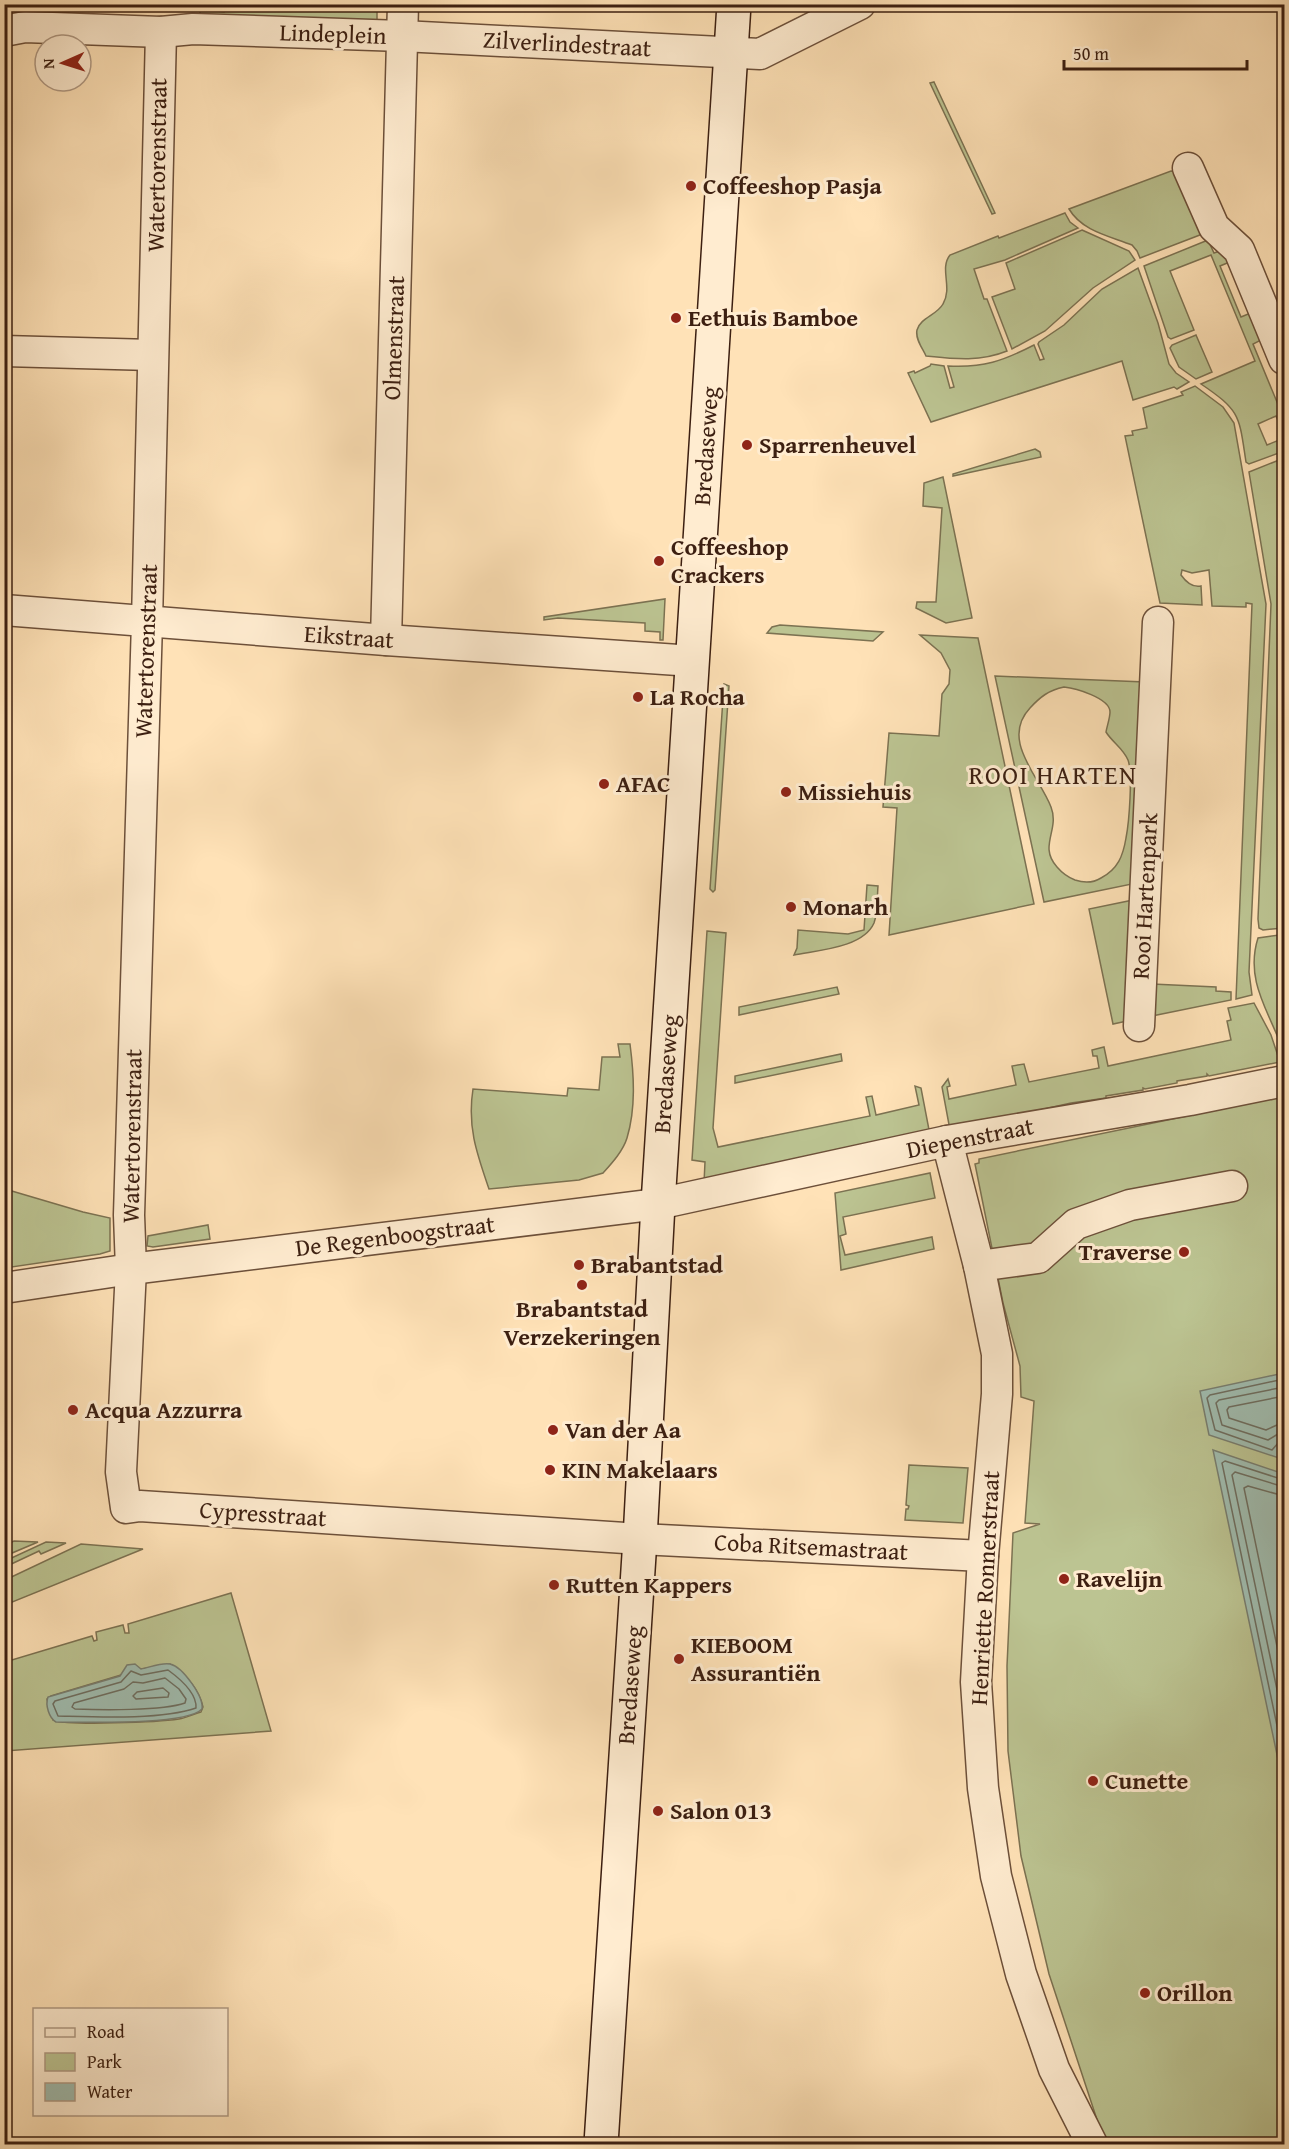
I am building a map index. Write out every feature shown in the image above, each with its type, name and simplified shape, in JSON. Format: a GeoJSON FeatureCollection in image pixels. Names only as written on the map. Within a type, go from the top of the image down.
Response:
{"type":"FeatureCollection","features":[{"type":"Feature","properties":{"kind":"street","name":"Lindeplein"},"geometry":{"type":"LineString","coordinates":[[4,31],[25,27],[161,32],[193,29],[402,36],[403,4]]}},
{"type":"Feature","properties":{"kind":"street","name":"Bredaseweg"},"geometry":{"type":"LineString","coordinates":[[601,2145],[734,4]]}},
{"type":"Feature","properties":{"kind":"street","name":"Zilverlindestraat"},"geometry":{"type":"LineString","coordinates":[[402,36],[760,54],[860,4]]}},
{"type":"Feature","properties":{"kind":"street","name":"Watertorenstraat"},"geometry":{"type":"LineString","coordinates":[[131,1269],[129,1215],[147,622],[161,32]]}},
{"type":"Feature","properties":{"kind":"street","name":"Olmenstraat"},"geometry":{"type":"LineString","coordinates":[[386,640],[402,36]]}},
{"type":"Feature","properties":{"kind":"street"},"geometry":{"type":"LineString","coordinates":[[1188,168],[1214,227],[1239,250],[1284,359]]}},
{"type":"Feature","properties":{"kind":"street"},"geometry":{"type":"LineString","coordinates":[[4,351],[152,355]]}},
{"type":"Feature","properties":{"kind":"street","name":"Eikstraat"},"geometry":{"type":"LineString","coordinates":[[4,610],[693,661]]}},
{"type":"Feature","properties":{"kind":"street","name":"Rooi Hartenpark"},"geometry":{"type":"LineString","coordinates":[[1139,1026],[1158,622]]}},
{"type":"Feature","properties":{"kind":"street","name":"Diepenstraat"},"geometry":{"type":"LineString","coordinates":[[658,1204],[948,1141],[1190,1100],[1284,1081]]}},
{"type":"Feature","properties":{"kind":"street","name":"Henriette Ronnerstraat"},"geometry":{"type":"LineString","coordinates":[[948,1141],[979,1266],[997,1354],[998,1394],[983,1556],[976,1682],[983,1788],[996,1876],[1021,1974],[1054,2069],[1092,2145]]}},
{"type":"Feature","properties":{"kind":"street"},"geometry":{"type":"LineString","coordinates":[[979,1266],[1038,1258],[1076,1224],[1130,1205],[1232,1186]]}},
{"type":"Feature","properties":{"kind":"street","name":"De Regenboogstraat"},"geometry":{"type":"LineString","coordinates":[[4,1288],[131,1269],[658,1204]]}},
{"type":"Feature","properties":{"kind":"street","name":"Cypresstraat"},"geometry":{"type":"LineString","coordinates":[[131,1269],[121,1472],[126,1508],[140,1506],[640,1539]]}},
{"type":"Feature","properties":{"kind":"street","name":"Coba Ritsemastraat"},"geometry":{"type":"LineString","coordinates":[[640,1539],[983,1556]]}},
{"type":"Feature","properties":{"kind":"green space"},"geometry":{"type":"Polygon","coordinates":[[[224,4],[311,6],[377,4],[377,20],[200,18],[200,5],[217,5],[217,11],[224,12],[224,4]]]}},
{"type":"Feature","properties":{"kind":"green space"},"geometry":{"type":"Polygon","coordinates":[[[934,82],[995,213],[992,214],[930,83],[934,82]]]}},
{"type":"Feature","properties":{"kind":"green space"},"geometry":{"type":"Polygon","coordinates":[[[1171,171],[1176,172],[1205,233],[1140,258],[1132,245],[1089,228],[1081,223],[1069,209],[1171,171]]]}},
{"type":"Feature","properties":{"kind":"green space"},"geometry":{"type":"Polygon","coordinates":[[[1065,213],[1070,222],[1078,228],[1005,260],[974,269],[984,299],[987,299],[1007,351],[977,358],[926,356],[918,340],[917,330],[921,322],[937,311],[946,298],[946,266],[950,255],[1065,213]]]}},
{"type":"Feature","properties":{"kind":"green space"},"geometry":{"type":"Polygon","coordinates":[[[1082,230],[1129,251],[1135,260],[1093,288],[1045,331],[1012,349],[992,297],[1015,289],[1006,263],[1082,230]]]}},
{"type":"Feature","properties":{"kind":"green space"},"geometry":{"type":"Polygon","coordinates":[[[1208,240],[1214,253],[1225,249],[1237,259],[1220,266],[1241,317],[1258,310],[1269,336],[1253,344],[1284,419],[1284,435],[1276,416],[1258,424],[1267,445],[1284,438],[1284,451],[1249,464],[1246,462],[1242,434],[1236,416],[1224,401],[1201,384],[1255,361],[1211,255],[1170,271],[1194,330],[1171,339],[1168,337],[1144,266],[1208,240]]]}},
{"type":"Feature","properties":{"kind":"green space"},"geometry":{"type":"Polygon","coordinates":[[[1138,268],[1158,323],[1169,364],[1176,373],[1189,382],[1177,389],[1174,387],[1133,400],[1122,361],[931,422],[908,373],[914,371],[915,373],[931,364],[944,366],[950,388],[954,387],[948,366],[972,366],[992,362],[1034,345],[1040,360],[1044,359],[1039,342],[1064,325],[1102,289],[1138,268]]]}},
{"type":"Feature","properties":{"kind":"green space"},"geometry":{"type":"Polygon","coordinates":[[[1196,335],[1212,372],[1196,379],[1179,367],[1170,348],[1196,335]]]}},
{"type":"Feature","properties":{"kind":"green space"},"geometry":{"type":"Polygon","coordinates":[[[1195,386],[1223,407],[1234,423],[1266,604],[1249,972],[1252,995],[1236,999],[1252,604],[1246,603],[1246,607],[1212,606],[1209,570],[1192,573],[1182,570],[1181,575],[1192,585],[1201,586],[1202,605],[1160,603],[1125,436],[1133,435],[1132,431],[1147,428],[1143,408],[1183,395],[1181,392],[1195,386]]]}},
{"type":"Feature","properties":{"kind":"green space"},"geometry":{"type":"Polygon","coordinates":[[[1035,449],[1040,452],[1041,457],[953,476],[953,474],[1035,449]]]}},
{"type":"Feature","properties":{"kind":"green space"},"geometry":{"type":"Polygon","coordinates":[[[1284,458],[1284,925],[1283,928],[1263,930],[1259,928],[1258,919],[1271,604],[1249,472],[1284,458]]]}},
{"type":"Feature","properties":{"kind":"green space"},"geometry":{"type":"Polygon","coordinates":[[[943,477],[972,618],[946,623],[916,608],[917,602],[936,602],[942,508],[923,506],[924,483],[943,477]]]}},
{"type":"Feature","properties":{"kind":"green space"},"geometry":{"type":"Polygon","coordinates":[[[665,599],[663,640],[660,640],[660,632],[645,631],[645,623],[558,618],[544,620],[544,617],[665,599]]]}},
{"type":"Feature","properties":{"kind":"green space"},"geometry":{"type":"Polygon","coordinates":[[[780,625],[883,632],[873,641],[767,633],[772,627],[780,625]]]}},
{"type":"Feature","properties":{"kind":"green space"},"geometry":{"type":"Polygon","coordinates":[[[920,635],[978,638],[1034,904],[889,935],[897,808],[883,807],[889,733],[939,736],[942,694],[949,684],[950,670],[941,653],[920,635]]]}},
{"type":"Feature","properties":{"kind":"green space"},"geometry":{"type":"Polygon","coordinates":[[[995,676],[1145,682],[1137,883],[1044,902],[995,676]],[[1064,687],[1045,694],[1030,708],[1022,720],[1019,733],[1020,745],[1051,807],[1053,823],[1049,852],[1052,859],[1067,876],[1088,882],[1098,880],[1116,866],[1125,845],[1130,786],[1129,766],[1123,752],[1106,732],[1110,712],[1104,702],[1083,692],[1064,687]]]}},
{"type":"Feature","properties":{"kind":"green space"},"geometry":{"type":"Polygon","coordinates":[[[724,684],[729,686],[715,890],[713,892],[710,889],[724,684]]]}},
{"type":"Feature","properties":{"kind":"green space"},"geometry":{"type":"Polygon","coordinates":[[[867,885],[878,886],[875,919],[868,931],[860,938],[839,947],[794,955],[797,948],[798,930],[848,934],[864,930],[867,885]]]}},
{"type":"Feature","properties":{"kind":"green space"},"geometry":{"type":"Polygon","coordinates":[[[1138,899],[1132,1020],[1113,1024],[1089,909],[1138,899]]]}},
{"type":"Feature","properties":{"kind":"green space"},"geometry":{"type":"Polygon","coordinates":[[[707,931],[726,933],[713,1128],[718,1147],[870,1116],[866,1097],[872,1096],[876,1115],[919,1105],[915,1086],[921,1088],[930,1135],[704,1183],[705,1162],[692,1160],[707,931]]]}},
{"type":"Feature","properties":{"kind":"green space"},"geometry":{"type":"Polygon","coordinates":[[[1279,935],[1284,978],[1284,1053],[1261,997],[1254,969],[1258,938],[1279,935]]]}},
{"type":"Feature","properties":{"kind":"green space"},"geometry":{"type":"Polygon","coordinates":[[[1152,984],[1216,987],[1216,991],[1231,992],[1231,1000],[1147,1017],[1152,984]]]}},
{"type":"Feature","properties":{"kind":"green space"},"geometry":{"type":"Polygon","coordinates":[[[837,987],[839,994],[739,1015],[739,1007],[837,987]]]}},
{"type":"Feature","properties":{"kind":"green space"},"geometry":{"type":"Polygon","coordinates":[[[1254,1003],[1271,1035],[1280,1062],[1209,1076],[1207,1074],[1207,1076],[1177,1081],[1177,1083],[1143,1088],[1143,1090],[1071,1103],[950,1130],[942,1087],[948,1079],[949,1099],[1016,1085],[1012,1066],[1024,1064],[1029,1082],[1099,1068],[1097,1056],[1093,1056],[1092,1050],[1104,1047],[1108,1066],[1231,1040],[1227,1021],[1231,1020],[1228,1008],[1254,1003]]]}},
{"type":"Feature","properties":{"kind":"green space"},"geometry":{"type":"Polygon","coordinates":[[[618,1044],[630,1044],[633,1103],[625,1143],[617,1157],[603,1173],[579,1180],[489,1189],[472,1128],[473,1089],[567,1096],[568,1088],[599,1090],[602,1057],[620,1057],[618,1044]]]}},
{"type":"Feature","properties":{"kind":"green space"},"geometry":{"type":"Polygon","coordinates":[[[841,1054],[842,1061],[735,1083],[735,1076],[841,1054]]]}},
{"type":"Feature","properties":{"kind":"green space"},"geometry":{"type":"Polygon","coordinates":[[[1284,1096],[1284,2144],[1105,2144],[1049,1974],[1021,1856],[1008,1751],[1007,1666],[1013,1533],[1040,1524],[1025,1523],[1034,1401],[1021,1397],[1020,1366],[1003,1303],[975,1164],[979,1163],[979,1159],[1284,1096]]]}},
{"type":"Feature","properties":{"kind":"green space"},"geometry":{"type":"Polygon","coordinates":[[[930,1173],[935,1198],[843,1217],[846,1234],[840,1236],[845,1255],[932,1237],[934,1249],[841,1270],[835,1193],[930,1173]]]}},
{"type":"Feature","properties":{"kind":"green space"},"geometry":{"type":"Polygon","coordinates":[[[5,1189],[110,1218],[110,1251],[5,1268],[5,1189]]]}},
{"type":"Feature","properties":{"kind":"green space"},"geometry":{"type":"Polygon","coordinates":[[[208,1225],[210,1239],[147,1246],[148,1236],[208,1225]]]}},
{"type":"Feature","properties":{"kind":"green space"},"geometry":{"type":"Polygon","coordinates":[[[909,1465],[968,1468],[963,1523],[905,1520],[906,1509],[909,1506],[906,1505],[909,1465]]]}},
{"type":"Feature","properties":{"kind":"green space"},"geometry":{"type":"Polygon","coordinates":[[[14,1541],[38,1542],[5,1556],[5,1545],[14,1541]]]}},
{"type":"Feature","properties":{"kind":"green space"},"geometry":{"type":"Polygon","coordinates":[[[46,1542],[66,1543],[41,1554],[39,1551],[5,1567],[5,1561],[46,1542]]]}},
{"type":"Feature","properties":{"kind":"green space"},"geometry":{"type":"Polygon","coordinates":[[[81,1544],[143,1549],[5,1605],[5,1580],[81,1544]]]}},
{"type":"Feature","properties":{"kind":"green space"},"geometry":{"type":"Polygon","coordinates":[[[231,1593],[271,1731],[5,1751],[5,1662],[92,1636],[94,1641],[97,1640],[96,1632],[123,1625],[125,1633],[129,1633],[128,1624],[231,1593]],[[170,1664],[141,1669],[51,1696],[47,1699],[53,1720],[95,1723],[153,1721],[182,1718],[201,1712],[203,1707],[198,1694],[191,1682],[170,1664]]]}},
{"type":"Feature","properties":{"kind":"water"},"geometry":{"type":"Polygon","coordinates":[[[1284,1373],[1282,1459],[1209,1435],[1200,1391],[1284,1373]]]}},
{"type":"Feature","properties":{"kind":"water"},"geometry":{"type":"Polygon","coordinates":[[[1213,1450],[1284,1474],[1284,1788],[1213,1450]]]}},
{"type":"Feature","properties":{"kind":"water"},"geometry":{"type":"Polygon","coordinates":[[[135,1664],[141,1669],[163,1664],[175,1666],[196,1690],[202,1709],[192,1714],[156,1721],[56,1722],[51,1718],[47,1707],[48,1697],[120,1676],[127,1665],[135,1664]]]}},
{"type":"Feature","properties":{"kind":"place","name":"Coffeeshop Pasja"},"geometry":{"type":"Point","coordinates":[691,186]}},
{"type":"Feature","properties":{"kind":"place","name":"Eethuis Bamboe"},"geometry":{"type":"Point","coordinates":[676,318]}},
{"type":"Feature","properties":{"kind":"place","name":"Sparrenheuvel"},"geometry":{"type":"Point","coordinates":[747,445]}},
{"type":"Feature","properties":{"kind":"place","name":"Coffeeshop Crackers"},"geometry":{"type":"Point","coordinates":[659,561]}},
{"type":"Feature","properties":{"kind":"place","name":"La Rocha"},"geometry":{"type":"Point","coordinates":[638,697]}},
{"type":"Feature","properties":{"kind":"place","name":"AFAC"},"geometry":{"type":"Point","coordinates":[604,784]}},
{"type":"Feature","properties":{"kind":"place","name":"Missiehuis"},"geometry":{"type":"Point","coordinates":[786,792]}},
{"type":"Feature","properties":{"kind":"place","name":"Monarh"},"geometry":{"type":"Point","coordinates":[791,907]}},
{"type":"Feature","properties":{"kind":"place","name":"Traverse"},"geometry":{"type":"Point","coordinates":[1184,1252]}},
{"type":"Feature","properties":{"kind":"place","name":"Brabantstad"},"geometry":{"type":"Point","coordinates":[579,1265]}},
{"type":"Feature","properties":{"kind":"place","name":"Brabantstad Verzekeringen"},"geometry":{"type":"Point","coordinates":[582,1285]}},
{"type":"Feature","properties":{"kind":"place","name":"Acqua Azzurra"},"geometry":{"type":"Point","coordinates":[73,1410]}},
{"type":"Feature","properties":{"kind":"place","name":"Van der Aa"},"geometry":{"type":"Point","coordinates":[553,1430]}},
{"type":"Feature","properties":{"kind":"place","name":"KIN Makelaars"},"geometry":{"type":"Point","coordinates":[550,1470]}},
{"type":"Feature","properties":{"kind":"place","name":"Ravelijn"},"geometry":{"type":"Point","coordinates":[1064,1579]}},
{"type":"Feature","properties":{"kind":"place","name":"Rutten Kappers"},"geometry":{"type":"Point","coordinates":[554,1585]}},
{"type":"Feature","properties":{"kind":"place","name":"KIEBOOM Assurantiën"},"geometry":{"type":"Point","coordinates":[679,1659]}},
{"type":"Feature","properties":{"kind":"place","name":"Cunette"},"geometry":{"type":"Point","coordinates":[1093,1781]}},
{"type":"Feature","properties":{"kind":"place","name":"Salon 013"},"geometry":{"type":"Point","coordinates":[658,1811]}},
{"type":"Feature","properties":{"kind":"place","name":"Orillon"},"geometry":{"type":"Point","coordinates":[1145,1993]}},
{"type":"Feature","properties":{"kind":"district","name":"ROOI HARTEN"},"geometry":{"type":"Point","coordinates":[1053,775]}}]}
